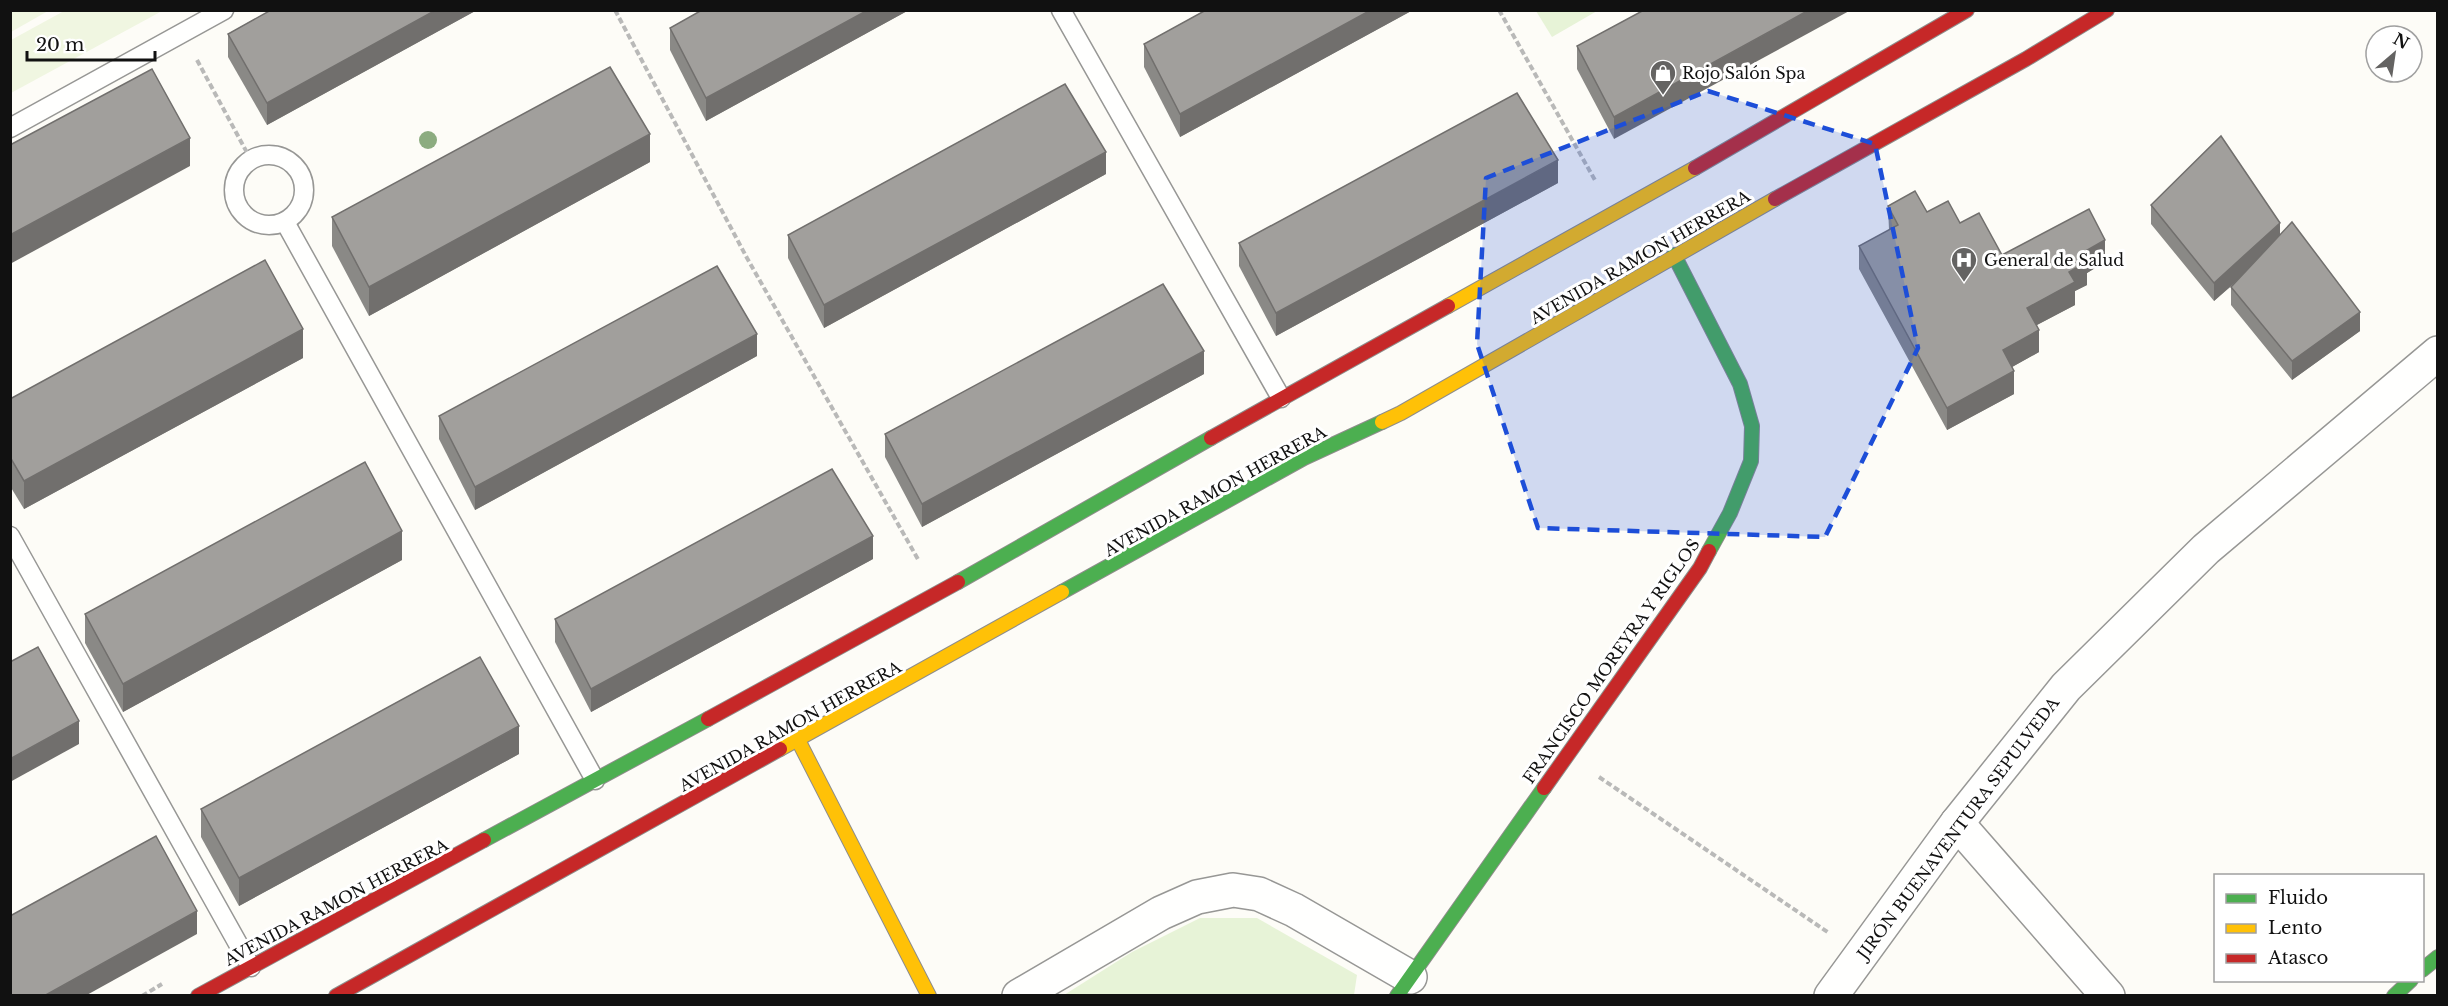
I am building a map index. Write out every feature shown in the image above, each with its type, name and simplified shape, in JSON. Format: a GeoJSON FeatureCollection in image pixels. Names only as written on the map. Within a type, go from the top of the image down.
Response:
{"type":"FeatureCollection","features":[{"type":"Feature","properties":{"kind":"main road","name":"AVENIDA RAMON HERRERA"},"geometry":{"type":"LineString","coordinates":[[198,996],[937,594],[1281,398],[1613,216],[1967,10]]}},
{"type":"Feature","properties":{"kind":"main road","name":"AVENIDA RAMON HERRERA"},"geometry":{"type":"LineString","coordinates":[[336,996],[1304,458],[1401,413],[1674,255],[2026,59],[2107,10]]}},
{"type":"Feature","properties":{"kind":"main road","name":"FRANCISCO MOREYRA Y RIGLOS"},"geometry":{"type":"LineString","coordinates":[[1403,986],[1700,568],[1730,513],[1751,461],[1752,426],[1740,384],[1674,255]]}},
{"type":"Feature","properties":{"kind":"main road"},"geometry":{"type":"LineString","coordinates":[[798,741],[929,996]]}},
{"type":"Feature","properties":{"kind":"main road"},"geometry":{"type":"LineString","coordinates":[[2424,968],[2438,957]]}},
{"type":"Feature","properties":{"kind":"main road"},"geometry":{"type":"LineString","coordinates":[[2394,996],[2410,982]]}},
{"type":"Feature","properties":{"kind":"street","name":"JIRÓN BUENAVENTURA SEPULVEDA"},"geometry":{"type":"LineString","coordinates":[[1831,996],[1958,823],[2066,687],[2206,549],[2438,353]]}},
{"type":"Feature","properties":{"kind":"street"},"geometry":{"type":"LineString","coordinates":[[1958,823],[2108,996]]}},
{"type":"Feature","properties":{"kind":"street"},"geometry":{"type":"LineString","coordinates":[[1018,996],[1161,913],[1197,897],[1233,890],[1259,894],[1294,910],[1403,986]]}},
{"type":"Feature","properties":{"kind":"lane"},"geometry":{"type":"LineString","coordinates":[[10,128],[224,10]]}},
{"type":"Feature","properties":{"kind":"lane"},"geometry":{"type":"LineString","coordinates":[[1061,10],[1281,398]]}},
{"type":"Feature","properties":{"kind":"lane"},"geometry":{"type":"LineString","coordinates":[[261,155],[283,158],[300,173],[304,184],[304,196],[294,215],[285,222],[273,226],[261,225],[250,221],[240,213],[232,190],[241,167],[251,160],[261,155]]}},
{"type":"Feature","properties":{"kind":"lane"},"geometry":{"type":"LineString","coordinates":[[285,222],[595,780]]}},
{"type":"Feature","properties":{"kind":"lane"},"geometry":{"type":"LineString","coordinates":[[10,536],[251,967]]}},
{"type":"Feature","properties":{"kind":"path"},"geometry":{"type":"LineString","coordinates":[[615,10],[747,258],[937,594]]}},
{"type":"Feature","properties":{"kind":"path"},"geometry":{"type":"LineString","coordinates":[[1499,10],[1613,216]]}},
{"type":"Feature","properties":{"kind":"path"},"geometry":{"type":"LineString","coordinates":[[183,34],[251,160]]}},
{"type":"Feature","properties":{"kind":"path"},"geometry":{"type":"LineString","coordinates":[[1566,755],[1861,954]]}},
{"type":"Feature","properties":{"kind":"highlighted area"},"geometry":{"type":"Polygon","coordinates":[[[1708,91],[1875,144],[1918,348],[1825,537],[1538,528],[1477,344],[1486,178],[1708,91]]]}},
{"type":"Feature","properties":{"kind":"green space"},"geometry":{"type":"Polygon","coordinates":[[[11,10],[48,10],[48,11],[11,32],[11,10]]]}},
{"type":"Feature","properties":{"kind":"green space"},"geometry":{"type":"Polygon","coordinates":[[[64,11],[162,11],[11,93],[11,40],[64,11]]]}},
{"type":"Feature","properties":{"kind":"green space"},"geometry":{"type":"Polygon","coordinates":[[[1536,11],[1597,11],[1552,37],[1536,11]]]}},
{"type":"Feature","properties":{"kind":"green space"},"geometry":{"type":"Polygon","coordinates":[[[1200,918],[1257,918],[1357,975],[1354,995],[1064,995],[1132,952],[1200,918]]]}},
{"type":"Feature","properties":{"kind":"building"},"geometry":{"type":"Polygon","coordinates":[[[271,10],[436,10],[267,103],[228,34],[271,10]]]}},
{"type":"Feature","properties":{"kind":"building"},"geometry":{"type":"Polygon","coordinates":[[[702,10],[868,10],[706,98],[670,28],[702,10]]]}},
{"type":"Feature","properties":{"kind":"building"},"geometry":{"type":"Polygon","coordinates":[[[1206,10],[1371,10],[1180,114],[1144,44],[1206,10]]]}},
{"type":"Feature","properties":{"kind":"building"},"geometry":{"type":"Polygon","coordinates":[[[1644,10],[1809,10],[1614,117],[1577,46],[1644,10]]]}},
{"type":"Feature","properties":{"kind":"building"},"geometry":{"type":"Polygon","coordinates":[[[610,67],[650,134],[369,287],[332,217],[610,67]]]}},
{"type":"Feature","properties":{"kind":"building"},"geometry":{"type":"Polygon","coordinates":[[[152,69],[190,138],[10,235],[10,145],[152,69]]]}},
{"type":"Feature","properties":{"kind":"building"},"geometry":{"type":"Polygon","coordinates":[[[1065,84],[1106,152],[824,305],[788,235],[1065,84]]]}},
{"type":"Feature","properties":{"kind":"building"},"geometry":{"type":"Polygon","coordinates":[[[1517,93],[1558,160],[1276,313],[1239,243],[1517,93]]]}},
{"type":"Feature","properties":{"kind":"building"},"geometry":{"type":"Polygon","coordinates":[[[2221,136],[2280,223],[2214,283],[2151,205],[2221,136]]]}},
{"type":"Feature","properties":{"kind":"building"},"geometry":{"type":"Polygon","coordinates":[[[1915,191],[1927,212],[1948,201],[1960,223],[1979,213],[2002,255],[2089,209],[2105,240],[2082,253],[2087,262],[2069,272],[2075,282],[2027,308],[2039,330],[2003,350],[2014,371],[1947,408],[1859,246],[1898,225],[1888,206],[1915,191]]]}},
{"type":"Feature","properties":{"kind":"building"},"geometry":{"type":"Polygon","coordinates":[[[2292,222],[2360,312],[2292,361],[2231,287],[2292,222]]]}},
{"type":"Feature","properties":{"kind":"building"},"geometry":{"type":"Polygon","coordinates":[[[265,260],[303,329],[24,481],[10,457],[10,399],[265,260]]]}},
{"type":"Feature","properties":{"kind":"building"},"geometry":{"type":"Polygon","coordinates":[[[717,266],[757,334],[475,487],[439,416],[717,266]]]}},
{"type":"Feature","properties":{"kind":"building"},"geometry":{"type":"Polygon","coordinates":[[[1163,284],[1204,351],[922,504],[885,434],[1163,284]]]}},
{"type":"Feature","properties":{"kind":"building"},"geometry":{"type":"Polygon","coordinates":[[[365,462],[402,531],[123,684],[85,614],[365,462]]]}},
{"type":"Feature","properties":{"kind":"building"},"geometry":{"type":"Polygon","coordinates":[[[832,469],[873,536],[591,689],[555,619],[832,469]]]}},
{"type":"Feature","properties":{"kind":"building"},"geometry":{"type":"Polygon","coordinates":[[[38,647],[79,721],[10,759],[10,662],[38,647]]]}},
{"type":"Feature","properties":{"kind":"building"},"geometry":{"type":"Polygon","coordinates":[[[480,657],[519,726],[239,878],[201,809],[480,657]]]}},
{"type":"Feature","properties":{"kind":"building"},"geometry":{"type":"Polygon","coordinates":[[[156,836],[197,911],[44,996],[10,996],[10,916],[156,836]]]}},
{"type":"Feature","properties":{"kind":"traffic: fast"},"geometry":{"type":"LineString","coordinates":[[1674,255],[1740,384],[1752,426],[1751,461],[1730,513],[1709,551]]}},
{"type":"Feature","properties":{"kind":"traffic: fast"},"geometry":{"type":"LineString","coordinates":[[1062,592],[1304,458],[1382,422]]}},
{"type":"Feature","properties":{"kind":"traffic: fast"},"geometry":{"type":"LineString","coordinates":[[958,582],[1211,438]]}},
{"type":"Feature","properties":{"kind":"traffic: fast"},"geometry":{"type":"LineString","coordinates":[[484,840],[708,719]]}},
{"type":"Feature","properties":{"kind":"traffic: fast"},"geometry":{"type":"LineString","coordinates":[[1397,996],[1544,788]]}},
{"type":"Feature","properties":{"kind":"traffic: fast"},"geometry":{"type":"LineString","coordinates":[[2424,968],[2438,957]]}},
{"type":"Feature","properties":{"kind":"traffic: fast"},"geometry":{"type":"LineString","coordinates":[[2394,996],[2409,982]]}},
{"type":"Feature","properties":{"kind":"traffic: slow"},"geometry":{"type":"LineString","coordinates":[[1448,306],[1695,168]]}},
{"type":"Feature","properties":{"kind":"traffic: slow"},"geometry":{"type":"LineString","coordinates":[[1382,422],[1775,199]]}},
{"type":"Feature","properties":{"kind":"traffic: slow"},"geometry":{"type":"LineString","coordinates":[[780,749],[1062,592]]}},
{"type":"Feature","properties":{"kind":"traffic: slow"},"geometry":{"type":"LineString","coordinates":[[798,740],[929,996]]}},
{"type":"Feature","properties":{"kind":"traffic: jam"},"geometry":{"type":"LineString","coordinates":[[1695,168],[1967,10]]}},
{"type":"Feature","properties":{"kind":"traffic: jam"},"geometry":{"type":"LineString","coordinates":[[1775,199],[2026,59],[2107,10]]}},
{"type":"Feature","properties":{"kind":"traffic: jam"},"geometry":{"type":"LineString","coordinates":[[1211,438],[1448,306]]}},
{"type":"Feature","properties":{"kind":"traffic: jam"},"geometry":{"type":"LineString","coordinates":[[1544,788],[1700,568],[1709,551]]}},
{"type":"Feature","properties":{"kind":"traffic: jam"},"geometry":{"type":"LineString","coordinates":[[708,719],[958,582]]}},
{"type":"Feature","properties":{"kind":"traffic: jam"},"geometry":{"type":"LineString","coordinates":[[336,996],[780,749]]}},
{"type":"Feature","properties":{"kind":"traffic: jam"},"geometry":{"type":"LineString","coordinates":[[198,996],[484,840]]}},
{"type":"Feature","properties":{"kind":"place","name":"Rojo Salón Spa"},"geometry":{"type":"Point","coordinates":[1663,96]}},
{"type":"Feature","properties":{"kind":"place","name":"General de Salud"},"geometry":{"type":"Point","coordinates":[1964,283]}}]}
